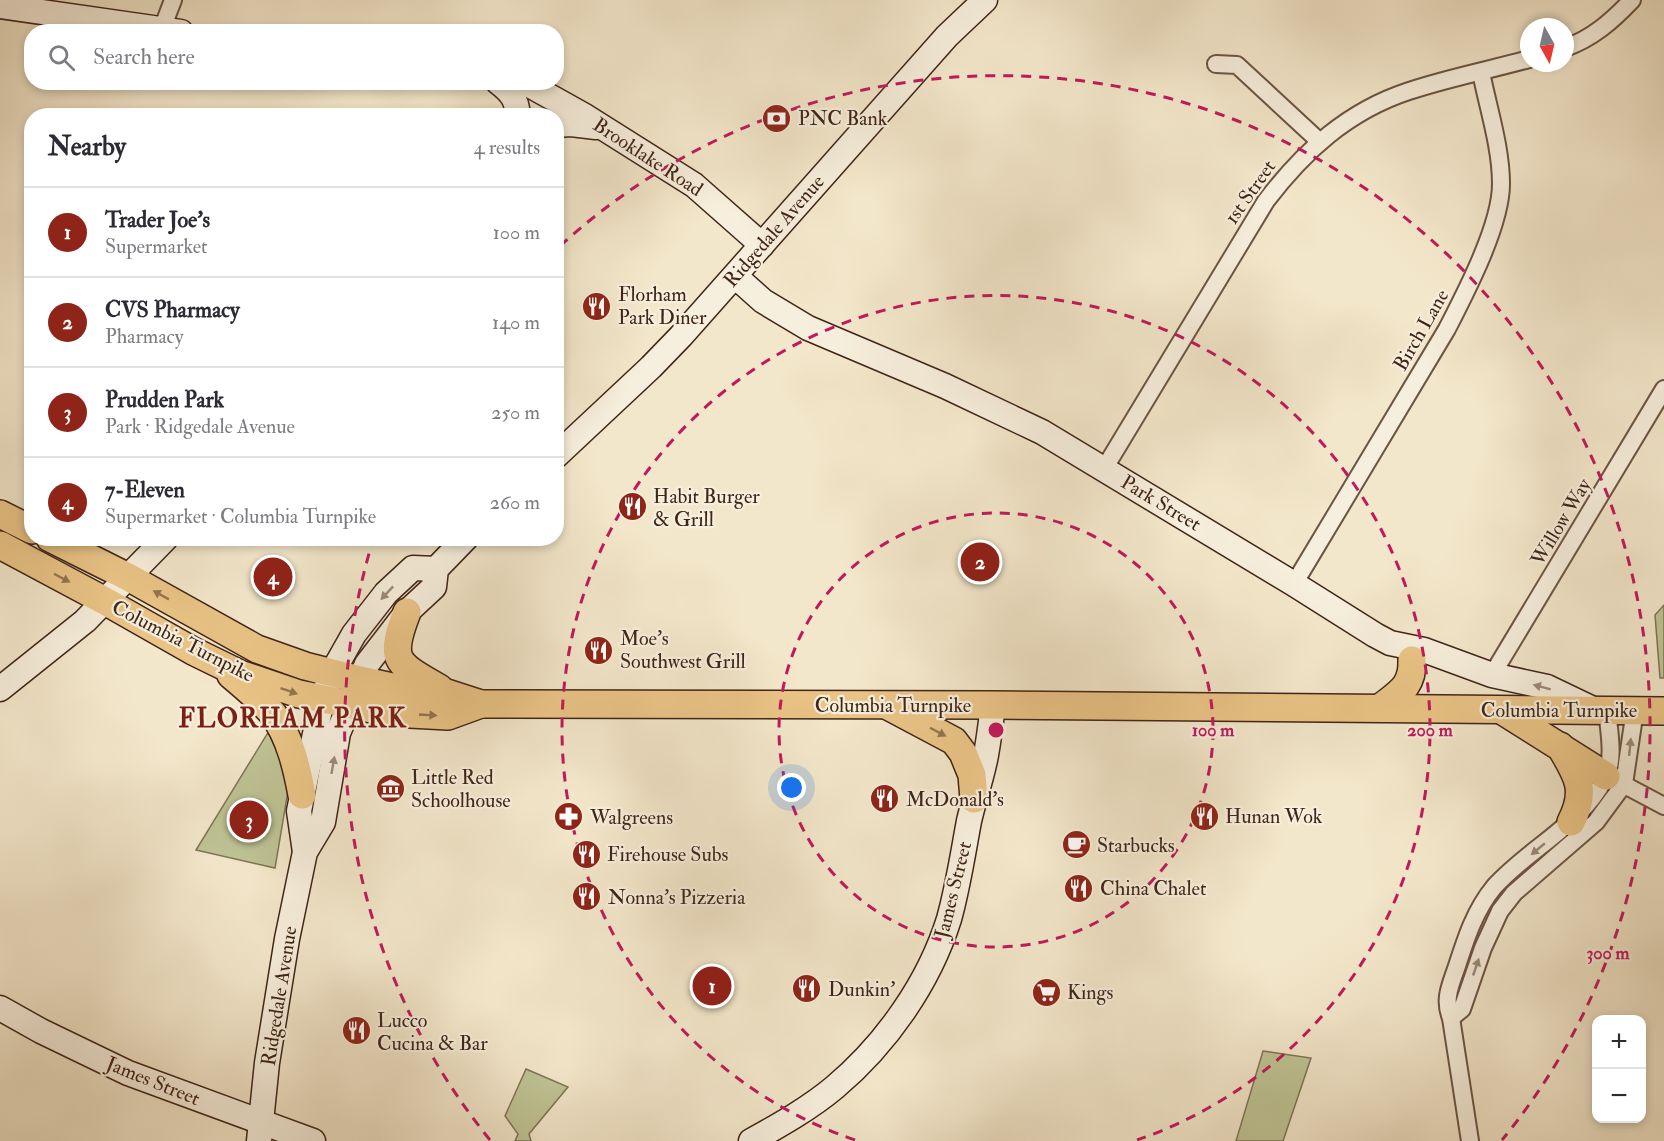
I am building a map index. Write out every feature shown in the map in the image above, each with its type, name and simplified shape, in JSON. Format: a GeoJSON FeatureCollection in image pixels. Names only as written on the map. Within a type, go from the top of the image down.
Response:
{"type":"FeatureCollection","features":[{"type":"Feature","properties":{"kind":"main road","name":"Ridgedale Avenue"},"geometry":{"type":"LineString","coordinates":[[564,449],[657,362],[947,36],[985,0]]}},
{"type":"Feature","properties":{"kind":"main road"},"geometry":{"type":"LineString","coordinates":[[0,6],[129,24]]}},
{"type":"Feature","properties":{"kind":"main road"},"geometry":{"type":"LineString","coordinates":[[506,90],[515,98],[517,108]]}},
{"type":"Feature","properties":{"kind":"main road"},"geometry":{"type":"LineString","coordinates":[[534,90],[534,108]]}},
{"type":"Feature","properties":{"kind":"main road","name":"Brooklake Road"},"geometry":{"type":"LineString","coordinates":[[538,90],[604,128],[694,185],[762,245]]}},
{"type":"Feature","properties":{"kind":"main road"},"geometry":{"type":"LineString","coordinates":[[564,124],[604,128]]}},
{"type":"Feature","properties":{"kind":"main road","name":"Park Street"},"geometry":{"type":"LineString","coordinates":[[735,276],[764,301],[808,328],[945,386],[1042,432],[1356,624],[1390,642],[1424,650],[1492,675],[1547,687],[1601,710]]}},
{"type":"Feature","properties":{"kind":"main road"},"geometry":{"type":"LineString","coordinates":[[0,514],[24,526]]}},
{"type":"Feature","properties":{"kind":"main road","name":"Columbia Turnpike"},"geometry":{"type":"LineString","coordinates":[[0,545],[219,664],[250,678],[322,700],[391,713],[448,716],[481,704]]}},
{"type":"Feature","properties":{"kind":"main road","name":"Columbia Turnpike"},"geometry":{"type":"LineString","coordinates":[[66,546],[128,577],[257,649],[305,666],[360,680],[392,687],[447,693],[481,704],[993,705],[1664,711]]}},
{"type":"Feature","properties":{"kind":"main road"},"geometry":{"type":"LineString","coordinates":[[0,689],[86,621],[158,546]]}},
{"type":"Feature","properties":{"kind":"main road","name":"Ridgedale Avenue"},"geometry":{"type":"LineString","coordinates":[[260,1132],[267,1063],[285,948],[305,852],[323,822],[338,734],[367,664],[407,612],[434,587],[436,569],[458,546]]}},
{"type":"Feature","properties":{"kind":"main road","name":"Ridgedale Avenue"},"geometry":{"type":"LineString","coordinates":[[305,852],[299,811],[322,700],[332,673],[354,634],[386,593],[413,568],[436,569]]}},
{"type":"Feature","properties":{"kind":"main road"},"geometry":{"type":"LineString","coordinates":[[407,612],[397,638],[396,649],[399,658],[411,672],[447,693]]}},
{"type":"Feature","properties":{"kind":"main road"},"geometry":{"type":"LineString","coordinates":[[1390,642],[1412,660],[1466,681],[1483,681],[1492,675]]}},
{"type":"Feature","properties":{"kind":"main road"},"geometry":{"type":"LineString","coordinates":[[1380,708],[1409,682],[1413,673],[1412,660]]}},
{"type":"Feature","properties":{"kind":"main road"},"geometry":{"type":"LineString","coordinates":[[219,664],[273,715],[287,741],[302,795]]}},
{"type":"Feature","properties":{"kind":"main road"},"geometry":{"type":"LineString","coordinates":[[886,705],[954,741],[963,753],[972,775],[974,799]]}},
{"type":"Feature","properties":{"kind":"main road","name":"James Street"},"geometry":{"type":"LineString","coordinates":[[751,1141],[780,1125],[835,1087],[868,1055],[908,1004],[925,976],[949,918],[974,799],[986,756],[993,705]]}},
{"type":"Feature","properties":{"kind":"main road"},"geometry":{"type":"LineString","coordinates":[[1502,710],[1615,780]]}},
{"type":"Feature","properties":{"kind":"main road"},"geometry":{"type":"LineString","coordinates":[[1560,745],[1574,771],[1580,795],[1579,806],[1571,822]]}},
{"type":"Feature","properties":{"kind":"main road","name":"James Street"},"geometry":{"type":"LineString","coordinates":[[0,1008],[41,1031],[128,1073],[260,1132],[313,1141]]}},
{"type":"Feature","properties":{"kind":"street"},"geometry":{"type":"LineString","coordinates":[[172,24],[173,0]]}},
{"type":"Feature","properties":{"kind":"street"},"geometry":{"type":"LineString","coordinates":[[1574,44],[1594,34],[1610,22],[1632,0]]}},
{"type":"Feature","properties":{"kind":"street","name":"1st Street"},"geometry":{"type":"LineString","coordinates":[[1104,469],[1266,201],[1297,162],[1319,141],[1359,113],[1385,100],[1410,90],[1520,61]]}},
{"type":"Feature","properties":{"kind":"street"},"geometry":{"type":"LineString","coordinates":[[1216,64],[1238,65],[1319,141]]}},
{"type":"Feature","properties":{"kind":"street","name":"Birch Lane"},"geometry":{"type":"LineString","coordinates":[[1294,584],[1447,329],[1467,291],[1492,228],[1498,210],[1501,187],[1500,164],[1481,72]]}},
{"type":"Feature","properties":{"kind":"street","name":"Willow Way"},"geometry":{"type":"LineString","coordinates":[[1492,675],[1664,389]]}},
{"type":"Feature","properties":{"kind":"street"},"geometry":{"type":"LineString","coordinates":[[1601,710],[1615,780],[1664,807]]}},
{"type":"Feature","properties":{"kind":"street"},"geometry":{"type":"LineString","coordinates":[[1451,1018],[1462,1009],[1483,948],[1500,911],[1514,893],[1596,822],[1615,780],[1635,710]]}},
{"type":"Feature","properties":{"kind":"street"},"geometry":{"type":"LineString","coordinates":[[1470,1141],[1451,1018],[1446,1007],[1475,916],[1484,900],[1509,874],[1571,822],[1615,780]]}},
{"type":"Feature","properties":{"kind":"green space"},"geometry":{"type":"Polygon","coordinates":[[[1664,605],[1664,678],[1660,678],[1655,615],[1664,605]]]}},
{"type":"Feature","properties":{"kind":"green space"},"geometry":{"type":"Polygon","coordinates":[[[272,726],[282,748],[288,791],[275,868],[196,850],[272,726]]]}},
{"type":"Feature","properties":{"kind":"green space"},"geometry":{"type":"Polygon","coordinates":[[[1263,1051],[1311,1058],[1283,1141],[1236,1141],[1263,1051]]]}},
{"type":"Feature","properties":{"kind":"green space"},"geometry":{"type":"Polygon","coordinates":[[[526,1069],[568,1087],[529,1134],[531,1141],[515,1141],[518,1134],[505,1116],[526,1069]]]}},
{"type":"Feature","properties":{"kind":"place","name":"PNC Bank"},"geometry":{"type":"Point","coordinates":[777,118]}},
{"type":"Feature","properties":{"kind":"place","name":"Florham Park Diner"},"geometry":{"type":"Point","coordinates":[597,306]}},
{"type":"Feature","properties":{"kind":"place","name":"Habit Burger & Grill"},"geometry":{"type":"Point","coordinates":[632,507]}},
{"type":"Feature","properties":{"kind":"place","name":"CVS Pharmacy"},"geometry":{"type":"Point","coordinates":[980,562]}},
{"type":"Feature","properties":{"kind":"place","name":"7-Eleven"},"geometry":{"type":"Point","coordinates":[273,577]}},
{"type":"Feature","properties":{"kind":"place","name":"Moe's Southwest Grill"},"geometry":{"type":"Point","coordinates":[599,650]}},
{"type":"Feature","properties":{"kind":"place","name":"Little Red Schoolhouse"},"geometry":{"type":"Point","coordinates":[390,788]}},
{"type":"Feature","properties":{"kind":"place","name":"McDonald's"},"geometry":{"type":"Point","coordinates":[885,799]}},
{"type":"Feature","properties":{"kind":"place","name":"Hunan Wok"},"geometry":{"type":"Point","coordinates":[1204,816]}},
{"type":"Feature","properties":{"kind":"place","name":"Walgreens"},"geometry":{"type":"Point","coordinates":[569,817]}},
{"type":"Feature","properties":{"kind":"place","name":"Prudden Park"},"geometry":{"type":"Point","coordinates":[249,820]}},
{"type":"Feature","properties":{"kind":"place","name":"Starbucks"},"geometry":{"type":"Point","coordinates":[1076,845]}},
{"type":"Feature","properties":{"kind":"place","name":"Firehouse Subs"},"geometry":{"type":"Point","coordinates":[586,854]}},
{"type":"Feature","properties":{"kind":"place","name":"China Chalet"},"geometry":{"type":"Point","coordinates":[1079,888]}},
{"type":"Feature","properties":{"kind":"place","name":"Nonna's Pizzeria"},"geometry":{"type":"Point","coordinates":[587,897]}},
{"type":"Feature","properties":{"kind":"place","name":"Trader Joe's"},"geometry":{"type":"Point","coordinates":[712,986]}},
{"type":"Feature","properties":{"kind":"place","name":"Dunkin'"},"geometry":{"type":"Point","coordinates":[807,989]}},
{"type":"Feature","properties":{"kind":"place","name":"Kings"},"geometry":{"type":"Point","coordinates":[1046,992]}},
{"type":"Feature","properties":{"kind":"place","name":"Lucco Cucina & Bar"},"geometry":{"type":"Point","coordinates":[356,1031]}},
{"type":"Feature","properties":{"kind":"district","name":"FLORHAM PARK"},"geometry":{"type":"Point","coordinates":[293,719]}}]}
